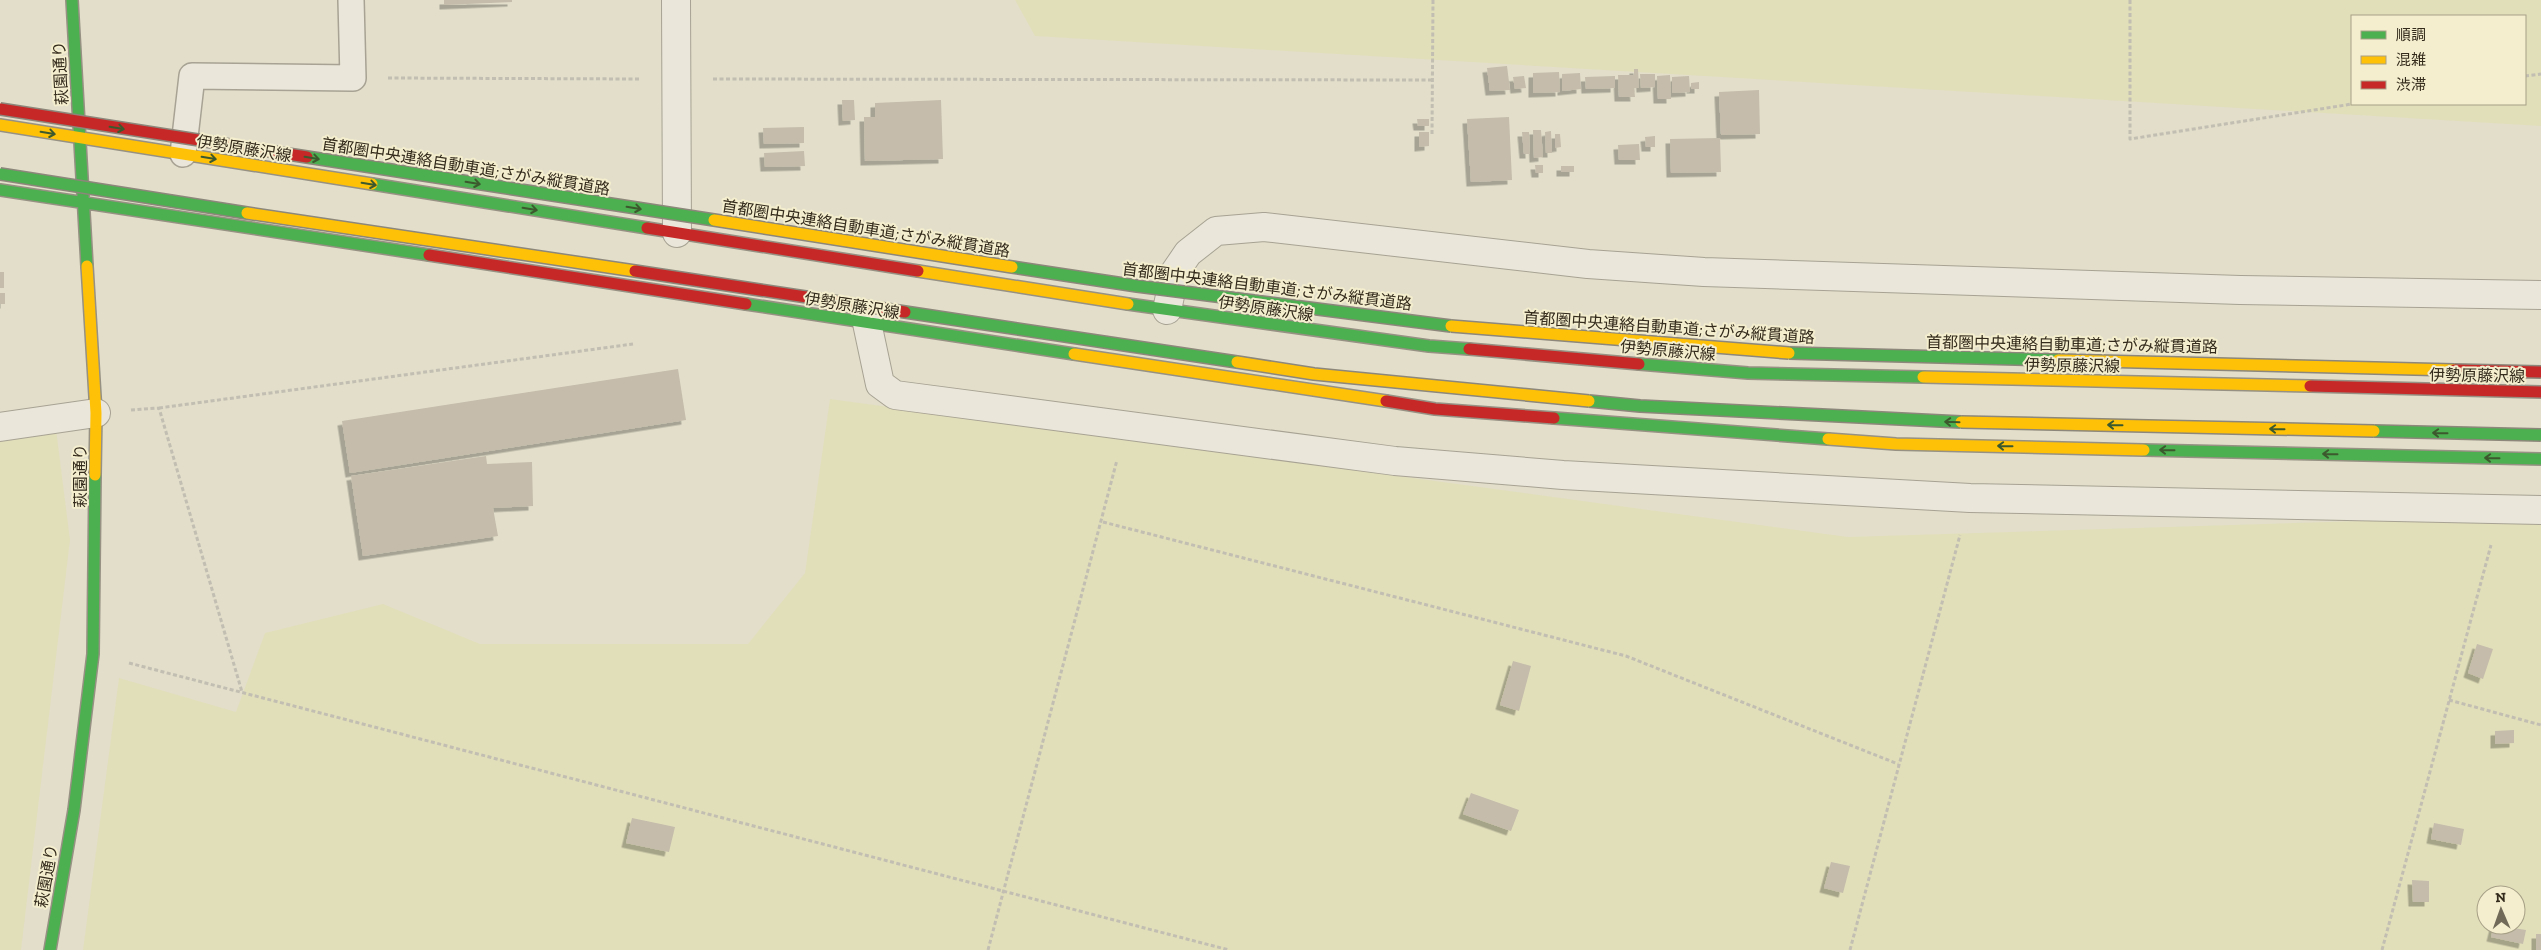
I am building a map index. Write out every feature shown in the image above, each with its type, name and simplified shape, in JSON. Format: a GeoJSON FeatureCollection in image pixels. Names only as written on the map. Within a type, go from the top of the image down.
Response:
{"type":"FeatureCollection","features":[{"type":"Feature","properties":{"kind":"main road","name":"萩園通り"},"geometry":{"type":"LineString","coordinates":[[50,950],[74,810],[93,654],[96,413],[72,0]]}},
{"type":"Feature","properties":{"kind":"main road","name":"首都圏中央連絡自動車道;さがみ縦貫道路"},"geometry":{"type":"LineString","coordinates":[[0,109],[1137,286],[1468,328],[1768,353],[2541,372]]}},
{"type":"Feature","properties":{"kind":"main road","name":"伊勢原藤沢線"},"geometry":{"type":"LineString","coordinates":[[0,125],[1167,310],[1429,346],[1748,373],[2541,392]]}},
{"type":"Feature","properties":{"kind":"main road"},"geometry":{"type":"LineString","coordinates":[[0,174],[423,241],[617,268],[1314,374],[1640,406],[1954,422],[2541,435]]}},
{"type":"Feature","properties":{"kind":"main road","name":"伊勢原藤沢線"},"geometry":{"type":"LineString","coordinates":[[0,190],[867,324],[1434,409],[1896,444],[2541,459]]}},
{"type":"Feature","properties":{"kind":"street"},"geometry":{"type":"LineString","coordinates":[[676,0],[678,79],[677,233]]}},
{"type":"Feature","properties":{"kind":"street"},"geometry":{"type":"LineString","coordinates":[[1167,310],[1174,272],[1188,253],[1216,231],[1264,227],[1588,264],[1704,272],[2240,290],[2541,295]]}},
{"type":"Feature","properties":{"kind":"street"},"geometry":{"type":"LineString","coordinates":[[867,324],[880,384],[895,395],[1405,462],[1563,475],[1970,498],[2541,510]]}},
{"type":"Feature","properties":{"kind":"street"},"geometry":{"type":"LineString","coordinates":[[0,427],[96,413]]}},
{"type":"Feature","properties":{"kind":"lane"},"geometry":{"type":"LineString","coordinates":[[183,154],[192,76],[353,78],[351,0]]}},
{"type":"Feature","properties":{"kind":"path"},"geometry":{"type":"LineString","coordinates":[[1432,134],[1433,0]]}},
{"type":"Feature","properties":{"kind":"path"},"geometry":{"type":"LineString","coordinates":[[2130,0],[2130,139],[2351,104]]}},
{"type":"Feature","properties":{"kind":"path"},"geometry":{"type":"LineString","coordinates":[[2526,76],[2541,74]]}},
{"type":"Feature","properties":{"kind":"path"},"geometry":{"type":"LineString","coordinates":[[353,78],[1433,80]]}},
{"type":"Feature","properties":{"kind":"path"},"geometry":{"type":"LineString","coordinates":[[96,413],[159,408],[633,344]]}},
{"type":"Feature","properties":{"kind":"path"},"geometry":{"type":"LineString","coordinates":[[159,408],[242,692]]}},
{"type":"Feature","properties":{"kind":"path"},"geometry":{"type":"LineString","coordinates":[[988,950],[1102,522],[1125,425]]}},
{"type":"Feature","properties":{"kind":"path"},"geometry":{"type":"LineString","coordinates":[[1850,950],[1970,498]]}},
{"type":"Feature","properties":{"kind":"path"},"geometry":{"type":"LineString","coordinates":[[2382,950],[2501,509]]}},
{"type":"Feature","properties":{"kind":"path"},"geometry":{"type":"LineString","coordinates":[[1102,522],[1626,656],[1898,764]]}},
{"type":"Feature","properties":{"kind":"path"},"geometry":{"type":"LineString","coordinates":[[93,654],[1229,950]]}},
{"type":"Feature","properties":{"kind":"path"},"geometry":{"type":"LineString","coordinates":[[2449,700],[2541,725]]}},
{"type":"Feature","properties":{"kind":"shaded area"},"geometry":{"type":"Polygon","coordinates":[[[1015,0],[2541,0],[2541,126],[1035,36],[1015,0]]]}},
{"type":"Feature","properties":{"kind":"shaded area"},"geometry":{"type":"Polygon","coordinates":[[[830,399],[1848,537],[2458,518],[2541,522],[2541,950],[83,950],[119,678],[236,712],[265,633],[383,604],[480,644],[748,644],[805,573],[830,399]]]}},
{"type":"Feature","properties":{"kind":"shaded area"},"geometry":{"type":"Polygon","coordinates":[[[56,429],[70,540],[21,950],[0,950],[0,439],[56,429]]]}},
{"type":"Feature","properties":{"kind":"building"},"geometry":{"type":"Polygon","coordinates":[[[444,0],[512,0],[512,2],[444,5],[444,0]]]}},
{"type":"Feature","properties":{"kind":"building"},"geometry":{"type":"Polygon","coordinates":[[[1507,66],[1510,90],[1490,91],[1487,68],[1507,66]]]}},
{"type":"Feature","properties":{"kind":"building"},"geometry":{"type":"Polygon","coordinates":[[[1634,69],[1638,69],[1639,88],[1634,88],[1635,97],[1619,97],[1618,75],[1634,75],[1634,69]]]}},
{"type":"Feature","properties":{"kind":"building"},"geometry":{"type":"Polygon","coordinates":[[[1559,72],[1560,92],[1533,93],[1533,73],[1559,72]]]}},
{"type":"Feature","properties":{"kind":"building"},"geometry":{"type":"Polygon","coordinates":[[[1580,73],[1581,89],[1562,91],[1562,74],[1580,73]]]}},
{"type":"Feature","properties":{"kind":"building"},"geometry":{"type":"Polygon","coordinates":[[[1640,74],[1655,74],[1655,87],[1641,88],[1640,74]]]}},
{"type":"Feature","properties":{"kind":"building"},"geometry":{"type":"Polygon","coordinates":[[[1670,75],[1671,99],[1658,99],[1657,76],[1670,75]]]}},
{"type":"Feature","properties":{"kind":"building"},"geometry":{"type":"Polygon","coordinates":[[[1524,76],[1526,88],[1515,89],[1513,77],[1524,76]]]}},
{"type":"Feature","properties":{"kind":"building"},"geometry":{"type":"Polygon","coordinates":[[[1615,76],[1615,88],[1586,89],[1585,77],[1615,76]]]}},
{"type":"Feature","properties":{"kind":"building"},"geometry":{"type":"Polygon","coordinates":[[[1689,76],[1690,92],[1672,93],[1672,77],[1689,76]]]}},
{"type":"Feature","properties":{"kind":"building"},"geometry":{"type":"Polygon","coordinates":[[[1699,82],[1699,89],[1691,89],[1691,83],[1699,82]]]}},
{"type":"Feature","properties":{"kind":"building"},"geometry":{"type":"Polygon","coordinates":[[[1759,90],[1760,134],[1721,135],[1719,92],[1759,90]]]}},
{"type":"Feature","properties":{"kind":"building"},"geometry":{"type":"Polygon","coordinates":[[[842,100],[854,100],[855,120],[843,121],[842,100]]]}},
{"type":"Feature","properties":{"kind":"building"},"geometry":{"type":"Polygon","coordinates":[[[941,100],[943,159],[865,161],[864,117],[875,117],[875,103],[941,100]]]}},
{"type":"Feature","properties":{"kind":"building"},"geometry":{"type":"Polygon","coordinates":[[[1509,117],[1512,180],[1471,182],[1467,119],[1509,117]]]}},
{"type":"Feature","properties":{"kind":"building"},"geometry":{"type":"Polygon","coordinates":[[[1417,119],[1429,119],[1429,126],[1418,126],[1417,119]]]}},
{"type":"Feature","properties":{"kind":"building"},"geometry":{"type":"Polygon","coordinates":[[[804,127],[804,143],[764,144],[763,128],[804,127]]]}},
{"type":"Feature","properties":{"kind":"building"},"geometry":{"type":"Polygon","coordinates":[[[1533,130],[1541,130],[1543,157],[1534,158],[1533,130]]]}},
{"type":"Feature","properties":{"kind":"building"},"geometry":{"type":"Polygon","coordinates":[[[1551,131],[1552,153],[1546,153],[1545,132],[1551,131]]]}},
{"type":"Feature","properties":{"kind":"building"},"geometry":{"type":"Polygon","coordinates":[[[1419,132],[1429,132],[1429,146],[1419,147],[1419,132]]]}},
{"type":"Feature","properties":{"kind":"building"},"geometry":{"type":"Polygon","coordinates":[[[1522,132],[1529,132],[1530,154],[1524,154],[1522,132]]]}},
{"type":"Feature","properties":{"kind":"building"},"geometry":{"type":"Polygon","coordinates":[[[1555,134],[1560,134],[1561,147],[1555,148],[1555,134]]]}},
{"type":"Feature","properties":{"kind":"building"},"geometry":{"type":"Polygon","coordinates":[[[1655,136],[1655,147],[1646,147],[1645,137],[1655,136]]]}},
{"type":"Feature","properties":{"kind":"building"},"geometry":{"type":"Polygon","coordinates":[[[1720,138],[1721,172],[1671,173],[1670,139],[1720,138]]]}},
{"type":"Feature","properties":{"kind":"building"},"geometry":{"type":"Polygon","coordinates":[[[1639,144],[1640,160],[1619,160],[1618,145],[1639,144]]]}},
{"type":"Feature","properties":{"kind":"building"},"geometry":{"type":"Polygon","coordinates":[[[804,151],[805,166],[765,167],[764,153],[804,151]]]}},
{"type":"Feature","properties":{"kind":"building"},"geometry":{"type":"Polygon","coordinates":[[[1535,165],[1543,165],[1543,173],[1536,173],[1535,165]]]}},
{"type":"Feature","properties":{"kind":"building"},"geometry":{"type":"Polygon","coordinates":[[[1561,166],[1574,166],[1574,172],[1561,172],[1561,166]]]}},
{"type":"Feature","properties":{"kind":"building"},"geometry":{"type":"Polygon","coordinates":[[[0,272],[4,272],[4,288],[0,288],[0,272]]]}},
{"type":"Feature","properties":{"kind":"building"},"geometry":{"type":"Polygon","coordinates":[[[0,293],[5,293],[5,304],[0,304],[0,293]]]}},
{"type":"Feature","properties":{"kind":"building"},"geometry":{"type":"Polygon","coordinates":[[[678,369],[686,420],[350,473],[342,421],[678,369]]]}},
{"type":"Feature","properties":{"kind":"building"},"geometry":{"type":"Polygon","coordinates":[[[486,456],[487,464],[532,462],[533,506],[493,508],[498,536],[363,556],[351,476],[486,456]]]}},
{"type":"Feature","properties":{"kind":"building"},"geometry":{"type":"Polygon","coordinates":[[[2477,644],[2493,649],[2483,679],[2468,673],[2477,644]]]}},
{"type":"Feature","properties":{"kind":"building"},"geometry":{"type":"Polygon","coordinates":[[[1513,661],[1531,666],[1519,711],[1500,705],[1513,661]]]}},
{"type":"Feature","properties":{"kind":"building"},"geometry":{"type":"Polygon","coordinates":[[[2514,730],[2514,743],[2495,744],[2495,731],[2514,730]]]}},
{"type":"Feature","properties":{"kind":"building"},"geometry":{"type":"Polygon","coordinates":[[[1471,793],[1519,810],[1511,831],[1463,814],[1471,793]]]}},
{"type":"Feature","properties":{"kind":"building"},"geometry":{"type":"Polygon","coordinates":[[[632,818],[675,827],[669,852],[626,843],[632,818]]]}},
{"type":"Feature","properties":{"kind":"building"},"geometry":{"type":"Polygon","coordinates":[[[2434,823],[2464,829],[2461,845],[2431,839],[2434,823]]]}},
{"type":"Feature","properties":{"kind":"building"},"geometry":{"type":"Polygon","coordinates":[[[1831,862],[1850,866],[1843,893],[1824,888],[1831,862]]]}},
{"type":"Feature","properties":{"kind":"building"},"geometry":{"type":"Polygon","coordinates":[[[2412,880],[2429,881],[2429,902],[2413,902],[2412,880]]]}},
{"type":"Feature","properties":{"kind":"building"},"geometry":{"type":"Polygon","coordinates":[[[2536,934],[2541,934],[2541,950],[2536,950],[2536,934]]]}},
{"type":"Feature","properties":{"kind":"building"},"geometry":{"type":"Polygon","coordinates":[[[2492,935],[2525,935],[2523,944],[2491,937],[2492,935]]]}},
{"type":"Feature","properties":{"kind":"traffic: fast"},"geometry":{"type":"LineString","coordinates":[[72,0],[87,266]]}},
{"type":"Feature","properties":{"kind":"traffic: fast"},"geometry":{"type":"LineString","coordinates":[[307,157],[714,220]]}},
{"type":"Feature","properties":{"kind":"traffic: fast"},"geometry":{"type":"LineString","coordinates":[[0,174],[247,213]]}},
{"type":"Feature","properties":{"kind":"traffic: fast"},"geometry":{"type":"LineString","coordinates":[[372,184],[647,228]]}},
{"type":"Feature","properties":{"kind":"traffic: fast"},"geometry":{"type":"LineString","coordinates":[[0,190],[429,255]]}},
{"type":"Feature","properties":{"kind":"traffic: fast"},"geometry":{"type":"LineString","coordinates":[[1012,267],[1137,286],[1451,326]]}},
{"type":"Feature","properties":{"kind":"traffic: fast"},"geometry":{"type":"LineString","coordinates":[[746,304],[1074,354]]}},
{"type":"Feature","properties":{"kind":"traffic: fast"},"geometry":{"type":"LineString","coordinates":[[1128,304],[1429,346],[1469,349]]}},
{"type":"Feature","properties":{"kind":"traffic: fast"},"geometry":{"type":"LineString","coordinates":[[905,312],[1237,362]]}},
{"type":"Feature","properties":{"kind":"traffic: fast"},"geometry":{"type":"LineString","coordinates":[[1789,353],[2058,360]]}},
{"type":"Feature","properties":{"kind":"traffic: fast"},"geometry":{"type":"LineString","coordinates":[[1639,364],[1748,373],[1923,377]]}},
{"type":"Feature","properties":{"kind":"traffic: fast"},"geometry":{"type":"LineString","coordinates":[[1589,401],[1640,406],[1961,422]]}},
{"type":"Feature","properties":{"kind":"traffic: fast"},"geometry":{"type":"LineString","coordinates":[[1554,418],[1828,439]]}},
{"type":"Feature","properties":{"kind":"traffic: fast"},"geometry":{"type":"LineString","coordinates":[[2374,431],[2541,435]]}},
{"type":"Feature","properties":{"kind":"traffic: fast"},"geometry":{"type":"LineString","coordinates":[[2144,450],[2541,459]]}},
{"type":"Feature","properties":{"kind":"traffic: fast"},"geometry":{"type":"LineString","coordinates":[[50,950],[74,810],[93,654],[95,475]]}},
{"type":"Feature","properties":{"kind":"traffic: slow"},"geometry":{"type":"LineString","coordinates":[[0,125],[372,184]]}},
{"type":"Feature","properties":{"kind":"traffic: slow"},"geometry":{"type":"LineString","coordinates":[[247,213],[635,271]]}},
{"type":"Feature","properties":{"kind":"traffic: slow"},"geometry":{"type":"LineString","coordinates":[[714,220],[1012,267]]}},
{"type":"Feature","properties":{"kind":"traffic: slow"},"geometry":{"type":"LineString","coordinates":[[87,266],[96,413],[95,475]]}},
{"type":"Feature","properties":{"kind":"traffic: slow"},"geometry":{"type":"LineString","coordinates":[[918,271],[1128,304]]}},
{"type":"Feature","properties":{"kind":"traffic: slow"},"geometry":{"type":"LineString","coordinates":[[1451,326],[1789,353]]}},
{"type":"Feature","properties":{"kind":"traffic: slow"},"geometry":{"type":"LineString","coordinates":[[1074,354],[1386,401]]}},
{"type":"Feature","properties":{"kind":"traffic: slow"},"geometry":{"type":"LineString","coordinates":[[2058,360],[2454,370]]}},
{"type":"Feature","properties":{"kind":"traffic: slow"},"geometry":{"type":"LineString","coordinates":[[1237,362],[1314,374],[1589,401]]}},
{"type":"Feature","properties":{"kind":"traffic: slow"},"geometry":{"type":"LineString","coordinates":[[1923,377],[2310,386]]}},
{"type":"Feature","properties":{"kind":"traffic: slow"},"geometry":{"type":"LineString","coordinates":[[1961,422],[2374,431]]}},
{"type":"Feature","properties":{"kind":"traffic: slow"},"geometry":{"type":"LineString","coordinates":[[1828,439],[1896,444],[2144,450]]}},
{"type":"Feature","properties":{"kind":"traffic: jam"},"geometry":{"type":"LineString","coordinates":[[0,109],[307,157]]}},
{"type":"Feature","properties":{"kind":"traffic: jam"},"geometry":{"type":"LineString","coordinates":[[647,228],[918,271]]}},
{"type":"Feature","properties":{"kind":"traffic: jam"},"geometry":{"type":"LineString","coordinates":[[429,255],[746,304]]}},
{"type":"Feature","properties":{"kind":"traffic: jam"},"geometry":{"type":"LineString","coordinates":[[635,271],[905,312]]}},
{"type":"Feature","properties":{"kind":"traffic: jam"},"geometry":{"type":"LineString","coordinates":[[1469,349],[1639,364]]}},
{"type":"Feature","properties":{"kind":"traffic: jam"},"geometry":{"type":"LineString","coordinates":[[2454,370],[2541,372]]}},
{"type":"Feature","properties":{"kind":"traffic: jam"},"geometry":{"type":"LineString","coordinates":[[2310,386],[2541,392]]}},
{"type":"Feature","properties":{"kind":"traffic: jam"},"geometry":{"type":"LineString","coordinates":[[1386,401],[1435,409],[1554,418]]}}]}
